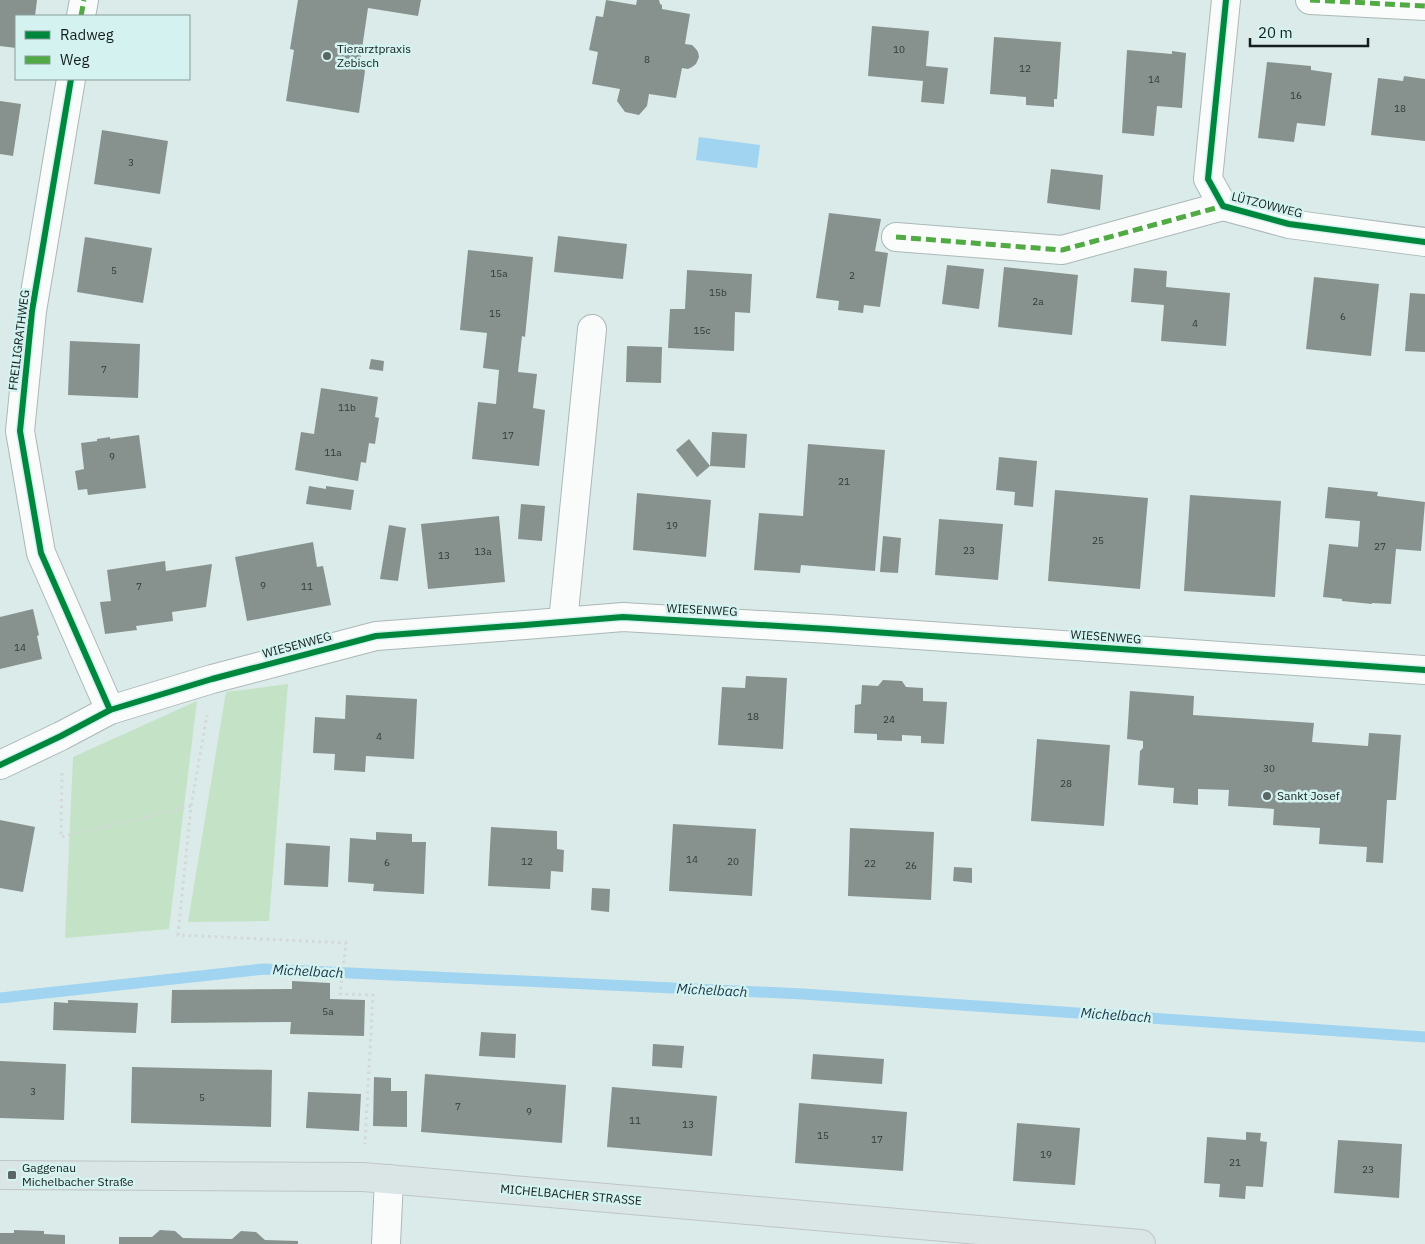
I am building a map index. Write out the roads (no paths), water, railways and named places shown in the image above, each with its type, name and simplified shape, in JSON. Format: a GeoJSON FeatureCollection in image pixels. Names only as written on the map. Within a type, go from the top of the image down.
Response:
{"type":"FeatureCollection","features":[{"type":"Feature","properties":{"kind":"main road","name":"MICHELBACHER STRASSE"},"geometry":{"type":"LineString","coordinates":[[0,1175],[376,1178],[1088,1242],[1141,1244]]}},
{"type":"Feature","properties":{"kind":"street"},"geometry":{"type":"LineString","coordinates":[[81,15],[84,0]]}},
{"type":"Feature","properties":{"kind":"street","name":"LÜTZOWWEG"},"geometry":{"type":"LineString","coordinates":[[1223,206],[1208,179],[1226,0]]}},
{"type":"Feature","properties":{"kind":"street"},"geometry":{"type":"LineString","coordinates":[[1310,0],[1425,6]]}},
{"type":"Feature","properties":{"kind":"street","name":"FREILIGRATHWEG"},"geometry":{"type":"LineString","coordinates":[[71,80],[32,311],[20,431],[41,553],[110,710]]}},
{"type":"Feature","properties":{"kind":"street","name":"LÜTZOWWEG"},"geometry":{"type":"LineString","coordinates":[[896,237],[1062,250],[1223,206],[1289,224],[1425,242]]}},
{"type":"Feature","properties":{"kind":"street"},"geometry":{"type":"LineString","coordinates":[[563,622],[592,329]]}},
{"type":"Feature","properties":{"kind":"street","name":"WIESENWEG"},"geometry":{"type":"LineString","coordinates":[[0,765],[110,710],[212,679],[376,636],[623,617],[848,630],[1425,670]]}},
{"type":"Feature","properties":{"kind":"street"},"geometry":{"type":"LineString","coordinates":[[376,1178],[386,1244]]}},
{"type":"Feature","properties":{"kind":"water"},"geometry":{"type":"Polygon","coordinates":[[[699,137],[760,145],[757,168],[696,160],[699,137]]]}},
{"type":"Feature","properties":{"kind":"waterway","name":"Michelbach"},"geometry":{"type":"LineString","coordinates":[[0,998],[264,969],[803,994],[1425,1037]]}},
{"type":"Feature","properties":{"kind":"place","name":"Tierarztpraxis Zebisch"},"geometry":{"type":"Point","coordinates":[327,56]}},
{"type":"Feature","properties":{"kind":"place","name":"Sankt Josef"},"geometry":{"type":"Point","coordinates":[1267,796]}},
{"type":"Feature","properties":{"kind":"place","name":"Gaggenau Michelbacher Straße"},"geometry":{"type":"Point","coordinates":[12,1175]}}]}
